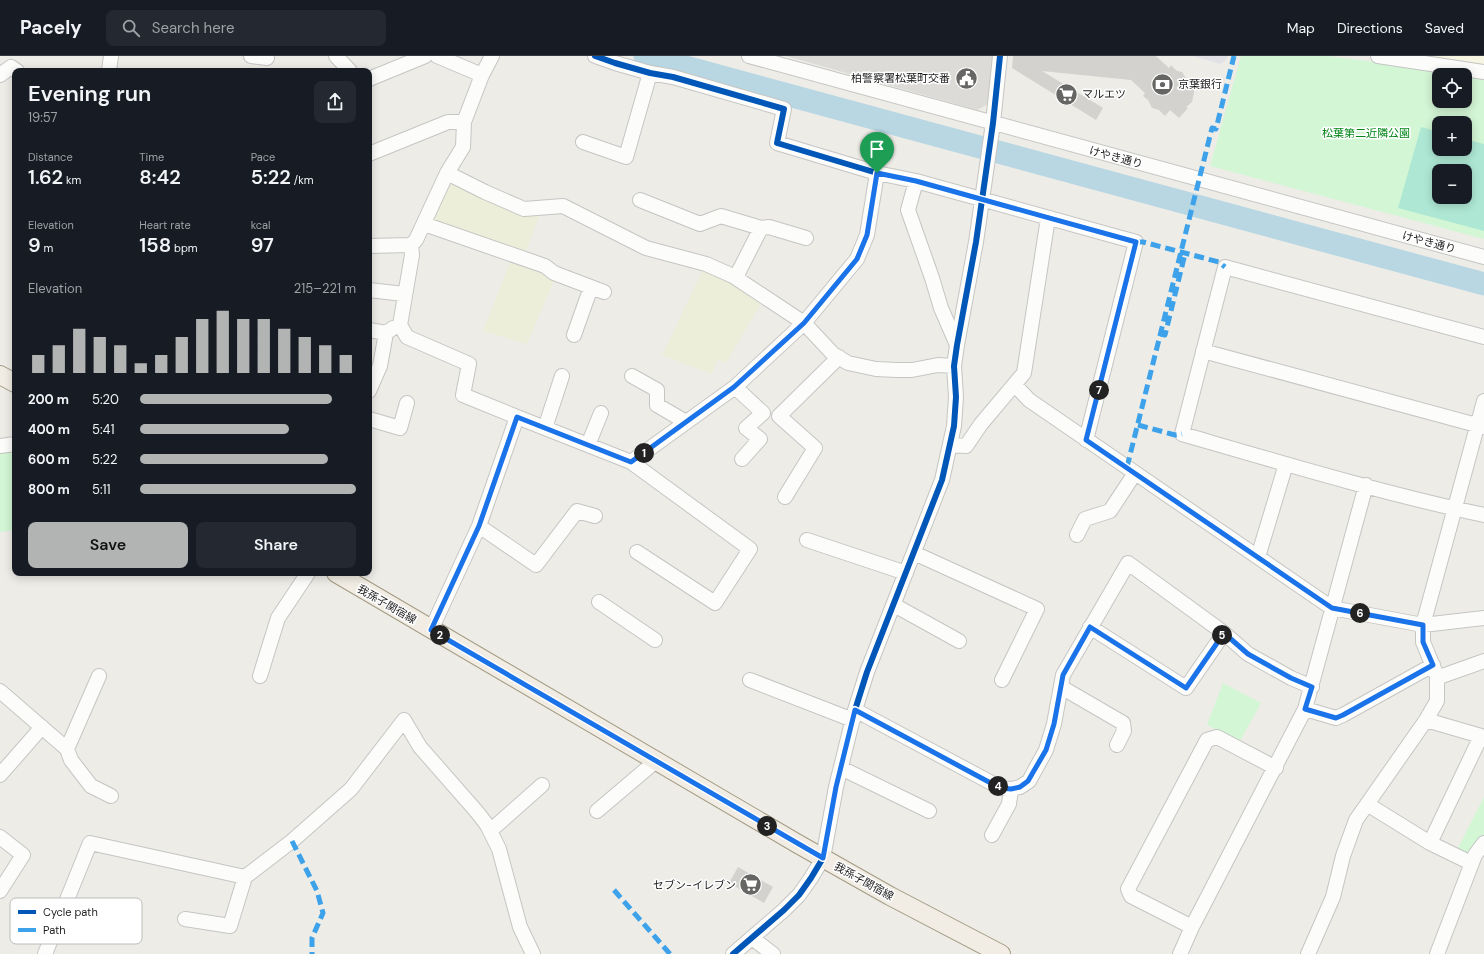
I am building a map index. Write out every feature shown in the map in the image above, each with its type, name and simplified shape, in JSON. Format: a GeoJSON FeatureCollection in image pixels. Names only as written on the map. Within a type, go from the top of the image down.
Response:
{"type":"FeatureCollection","features":[{"type":"Feature","properties":{"kind":"main road"},"geometry":{"type":"LineString","coordinates":[[0,375],[12,382]]}},
{"type":"Feature","properties":{"kind":"main road","name":"我孫子関宿線"},"geometry":{"type":"LineString","coordinates":[[341,576],[823,858],[890,896],[1001,954]]}},
{"type":"Feature","properties":{"kind":"street"},"geometry":{"type":"LineString","coordinates":[[109,68],[111,56]]}},
{"type":"Feature","properties":{"kind":"street"},"geometry":{"type":"LineString","coordinates":[[251,56],[267,62]]}},
{"type":"Feature","properties":{"kind":"street"},"geometry":{"type":"LineString","coordinates":[[336,56],[347,68]]}},
{"type":"Feature","properties":{"kind":"street"},"geometry":{"type":"LineString","coordinates":[[372,78],[425,56]]}},
{"type":"Feature","properties":{"kind":"street"},"geometry":{"type":"LineString","coordinates":[[437,56],[482,75]]}},
{"type":"Feature","properties":{"kind":"street"},"geometry":{"type":"LineString","coordinates":[[372,246],[410,245],[416,240],[447,174],[463,147],[464,122],[482,75],[492,56]]}},
{"type":"Feature","properties":{"kind":"street"},"geometry":{"type":"LineString","coordinates":[[595,56],[650,73],[673,77],[784,109],[777,143],[877,173],[916,181],[1136,242],[1086,440]]}},
{"type":"Feature","properties":{"kind":"street","name":"けやき通り"},"geometry":{"type":"LineString","coordinates":[[749,56],[1484,257]]}},
{"type":"Feature","properties":{"kind":"street"},"geometry":{"type":"LineString","coordinates":[[733,954],[799,895],[812,878],[823,858],[841,768],[854,715],[867,672],[942,480],[950,445],[956,397],[954,366],[976,242],[991,139],[1000,56]]}},
{"type":"Feature","properties":{"kind":"street"},"geometry":{"type":"LineString","coordinates":[[1378,56],[1484,72]]}},
{"type":"Feature","properties":{"kind":"street"},"geometry":{"type":"LineString","coordinates":[[0,75],[11,67],[12,68]]}},
{"type":"Feature","properties":{"kind":"street"},"geometry":{"type":"LineString","coordinates":[[583,142],[626,157],[650,73]]}},
{"type":"Feature","properties":{"kind":"street"},"geometry":{"type":"LineString","coordinates":[[372,153],[448,122],[464,122]]}},
{"type":"Feature","properties":{"kind":"street"},"geometry":{"type":"LineString","coordinates":[[631,462],[734,387],[804,323],[857,259],[867,235],[877,173]]}},
{"type":"Feature","properties":{"kind":"street"},"geometry":{"type":"LineString","coordinates":[[447,174],[524,209],[562,206],[646,248],[706,264],[736,277],[804,323],[833,354],[848,362],[876,369],[912,370],[938,365],[954,366]]}},
{"type":"Feature","properties":{"kind":"street"},"geometry":{"type":"LineString","coordinates":[[916,181],[908,210],[941,308],[957,345]]}},
{"type":"Feature","properties":{"kind":"street"},"geometry":{"type":"LineString","coordinates":[[640,200],[700,224],[721,216],[761,228],[769,227],[806,238]]}},
{"type":"Feature","properties":{"kind":"street"},"geometry":{"type":"LineString","coordinates":[[950,445],[966,446],[981,424],[1024,373],[1048,218]]}},
{"type":"Feature","properties":{"kind":"street"},"geometry":{"type":"LineString","coordinates":[[424,224],[545,266],[554,273],[598,289],[574,335]]}},
{"type":"Feature","properties":{"kind":"street"},"geometry":{"type":"LineString","coordinates":[[736,277],[761,228]]}},
{"type":"Feature","properties":{"kind":"street"},"geometry":{"type":"LineString","coordinates":[[410,245],[412,255],[404,294],[400,325],[408,337],[469,364],[463,395],[631,462],[750,549],[715,603],[637,552]]}},
{"type":"Feature","properties":{"kind":"street"},"geometry":{"type":"LineString","coordinates":[[1484,337],[1225,267],[1182,434],[1366,486],[1454,509],[1484,515]]}},
{"type":"Feature","properties":{"kind":"street"},"geometry":{"type":"LineString","coordinates":[[372,290],[404,294]]}},
{"type":"Feature","properties":{"kind":"street"},"geometry":{"type":"LineString","coordinates":[[372,330],[386,332],[400,325]]}},
{"type":"Feature","properties":{"kind":"street"},"geometry":{"type":"LineString","coordinates":[[372,378],[386,332]]}},
{"type":"Feature","properties":{"kind":"street"},"geometry":{"type":"LineString","coordinates":[[1203,351],[1481,426]]}},
{"type":"Feature","properties":{"kind":"street"},"geometry":{"type":"LineString","coordinates":[[785,497],[815,448],[779,416],[839,357]]}},
{"type":"Feature","properties":{"kind":"street"},"geometry":{"type":"LineString","coordinates":[[545,428],[562,376]]}},
{"type":"Feature","properties":{"kind":"street"},"geometry":{"type":"LineString","coordinates":[[632,376],[657,390],[657,404],[686,422]]}},
{"type":"Feature","properties":{"kind":"street"},"geometry":{"type":"LineString","coordinates":[[1015,385],[1029,400],[1332,608],[1423,625],[1484,618]]}},
{"type":"Feature","properties":{"kind":"street"},"geometry":{"type":"LineString","coordinates":[[734,387],[763,412],[746,428],[760,439],[742,459]]}},
{"type":"Feature","properties":{"kind":"street"},"geometry":{"type":"LineString","coordinates":[[1308,954],[1333,897],[1343,856],[1356,820],[1426,720],[1437,701],[1435,670],[1423,642],[1423,625],[1454,509],[1481,426],[1484,401]]}},
{"type":"Feature","properties":{"kind":"street"},"geometry":{"type":"LineString","coordinates":[[372,421],[400,428],[407,403]]}},
{"type":"Feature","properties":{"kind":"street"},"geometry":{"type":"LineString","coordinates":[[588,445],[601,413]]}},
{"type":"Feature","properties":{"kind":"street"},"geometry":{"type":"LineString","coordinates":[[431,630],[479,526],[517,417]]}},
{"type":"Feature","properties":{"kind":"street"},"geometry":{"type":"LineString","coordinates":[[0,446],[12,444]]}},
{"type":"Feature","properties":{"kind":"street"},"geometry":{"type":"LineString","coordinates":[[1258,558],[1286,464]]}},
{"type":"Feature","properties":{"kind":"street"},"geometry":{"type":"LineString","coordinates":[[1077,535],[1085,519],[1110,511],[1135,473]]}},
{"type":"Feature","properties":{"kind":"street"},"geometry":{"type":"LineString","coordinates":[[1180,954],[1192,927],[1276,768],[1305,709],[1366,486]]}},
{"type":"Feature","properties":{"kind":"street"},"geometry":{"type":"LineString","coordinates":[[479,526],[536,565],[577,511],[595,516]]}},
{"type":"Feature","properties":{"kind":"street"},"geometry":{"type":"LineString","coordinates":[[807,540],[906,573]]}},
{"type":"Feature","properties":{"kind":"street"},"geometry":{"type":"LineString","coordinates":[[914,553],[1037,608],[1002,680]]}},
{"type":"Feature","properties":{"kind":"street"},"geometry":{"type":"LineString","coordinates":[[750,680],[854,715],[1000,788],[1011,789],[1020,787],[1028,781],[1046,750],[1054,724],[1063,675],[1128,564],[1224,633],[1248,654],[1291,678],[1312,687]]}},
{"type":"Feature","properties":{"kind":"street"},"geometry":{"type":"LineString","coordinates":[[260,676],[278,618],[306,576]]}},
{"type":"Feature","properties":{"kind":"street"},"geometry":{"type":"LineString","coordinates":[[599,602],[655,640]]}},
{"type":"Feature","properties":{"kind":"street"},"geometry":{"type":"LineString","coordinates":[[894,605],[959,641]]}},
{"type":"Feature","properties":{"kind":"street"},"geometry":{"type":"LineString","coordinates":[[1090,627],[1186,688],[1224,633]]}},
{"type":"Feature","properties":{"kind":"street"},"geometry":{"type":"LineString","coordinates":[[1435,670],[1442,676],[1484,661]]}},
{"type":"Feature","properties":{"kind":"street"},"geometry":{"type":"LineString","coordinates":[[1305,709],[1336,718],[1435,670]]}},
{"type":"Feature","properties":{"kind":"street"},"geometry":{"type":"LineString","coordinates":[[67,749],[98,676]]}},
{"type":"Feature","properties":{"kind":"street"},"geometry":{"type":"LineString","coordinates":[[1061,687],[1123,723],[1124,731],[1117,745]]}},
{"type":"Feature","properties":{"kind":"street"},"geometry":{"type":"LineString","coordinates":[[0,691],[67,749],[71,760],[91,786],[112,796]]}},
{"type":"Feature","properties":{"kind":"street"},"geometry":{"type":"LineString","coordinates":[[186,918],[230,926],[245,877],[292,841],[351,789],[404,720],[420,747],[477,812],[490,831],[499,849],[520,927],[533,954]]}},
{"type":"Feature","properties":{"kind":"street"},"geometry":{"type":"LineString","coordinates":[[1426,720],[1481,736],[1430,843]]}},
{"type":"Feature","properties":{"kind":"street"},"geometry":{"type":"LineString","coordinates":[[0,775],[42,727]]}},
{"type":"Feature","properties":{"kind":"street"},"geometry":{"type":"LineString","coordinates":[[1192,927],[1131,896],[1128,889],[1207,740],[1217,737],[1276,768]]}},
{"type":"Feature","properties":{"kind":"street"},"geometry":{"type":"LineString","coordinates":[[597,811],[656,761]]}},
{"type":"Feature","properties":{"kind":"street"},"geometry":{"type":"LineString","coordinates":[[841,768],[929,811]]}},
{"type":"Feature","properties":{"kind":"street"},"geometry":{"type":"LineString","coordinates":[[490,831],[542,785]]}},
{"type":"Feature","properties":{"kind":"street"},"geometry":{"type":"LineString","coordinates":[[992,834],[1009,804],[1011,789]]}},
{"type":"Feature","properties":{"kind":"street"},"geometry":{"type":"LineString","coordinates":[[1367,804],[1430,843],[1471,863]]}},
{"type":"Feature","properties":{"kind":"street"},"geometry":{"type":"LineString","coordinates":[[0,837],[24,855],[0,891]]}},
{"type":"Feature","properties":{"kind":"street"},"geometry":{"type":"LineString","coordinates":[[68,898],[90,843],[245,877]]}},
{"type":"Feature","properties":{"kind":"street"},"geometry":{"type":"LineString","coordinates":[[1436,954],[1471,863],[1484,843]]}},
{"type":"Feature","properties":{"kind":"street"},"geometry":{"type":"LineString","coordinates":[[752,938],[773,954]]}},
{"type":"Feature","properties":{"kind":"street"},"geometry":{"type":"LineString","coordinates":[[45,954],[49,944]]}},
{"type":"Feature","properties":{"kind":"shaded area"},"geometry":{"type":"Polygon","coordinates":[[[786,56],[994,56],[988,104],[977,110],[786,56]]]}},
{"type":"Feature","properties":{"kind":"shaded area"},"geometry":{"type":"Polygon","coordinates":[[[1193,56],[1228,56],[1226,60],[1220,64],[1193,56]]]}},
{"type":"Feature","properties":{"kind":"shaded area"},"geometry":{"type":"Polygon","coordinates":[[[1427,56],[1484,56],[1484,64],[1480,63],[1427,56]]]}},
{"type":"Feature","properties":{"kind":"shaded area"},"geometry":{"type":"Polygon","coordinates":[[[449,179],[540,214],[525,253],[432,221],[449,179]]]}},
{"type":"Feature","properties":{"kind":"shaded area"},"geometry":{"type":"Polygon","coordinates":[[[511,260],[544,271],[555,278],[527,344],[483,331],[511,260]]]}},
{"type":"Feature","properties":{"kind":"shaded area"},"geometry":{"type":"Polygon","coordinates":[[[703,270],[734,282],[762,302],[726,363],[718,359],[712,374],[662,355],[703,270]]]}},
{"type":"Feature","properties":{"kind":"green space","name":"松葉第二近隣公園"},"geometry":{"type":"Polygon","coordinates":[[[1241,56],[1328,56],[1432,69],[1432,108],[1472,108],[1472,74],[1484,76],[1484,239],[1210,166],[1241,56]]]}},
{"type":"Feature","properties":{"kind":"green space"},"geometry":{"type":"Polygon","coordinates":[[[1421,127],[1432,130],[1432,156],[1472,156],[1472,141],[1484,144],[1484,231],[1398,208],[1421,127]]]}},
{"type":"Feature","properties":{"kind":"green space"},"geometry":{"type":"Polygon","coordinates":[[[12,444],[12,530],[0,532],[0,446],[12,444]]]}},
{"type":"Feature","properties":{"kind":"green space"},"geometry":{"type":"Polygon","coordinates":[[[1223,683],[1261,703],[1240,741],[1207,725],[1223,683]]]}},
{"type":"Feature","properties":{"kind":"green space"},"geometry":{"type":"Polygon","coordinates":[[[1484,797],[1484,834],[1471,853],[1466,854],[1457,850],[1484,797]]]}},
{"type":"Feature","properties":{"kind":"building"},"geometry":{"type":"Polygon","coordinates":[[[1013,56],[1156,56],[1169,68],[1171,65],[1177,71],[1182,72],[1195,88],[1192,102],[1186,107],[1188,108],[1179,118],[1170,110],[1165,116],[1159,110],[1152,108],[1148,100],[1143,96],[1145,93],[1131,80],[1042,71],[1103,108],[1096,120],[1012,68],[1013,56]]]}},
{"type":"Feature","properties":{"kind":"building","name":"セブン-イレブン"},"geometry":{"type":"Polygon","coordinates":[[[738,867],[773,887],[764,903],[729,883],[738,867]]]}},
{"type":"Feature","properties":{"kind":"waterway"},"geometry":{"type":"LineString","coordinates":[[645,56],[1484,284]]}},
{"type":"Feature","properties":{"kind":"marked path"},"geometry":{"type":"LineString","coordinates":[[1127,467],[1212,128],[1216,129],[1234,56]]}},
{"type":"Feature","properties":{"kind":"marked path"},"geometry":{"type":"LineString","coordinates":[[1136,242],[1143,242],[1219,262],[1225,267]]}},
{"type":"Feature","properties":{"kind":"marked path"},"geometry":{"type":"LineString","coordinates":[[1160,334],[1165,335],[1185,254]]}},
{"type":"Feature","properties":{"kind":"marked path"},"geometry":{"type":"LineString","coordinates":[[1138,425],[1175,435],[1182,434]]}},
{"type":"Feature","properties":{"kind":"marked path"},"geometry":{"type":"LineString","coordinates":[[292,841],[317,891],[323,913],[312,938],[312,954]]}},
{"type":"Feature","properties":{"kind":"marked path"},"geometry":{"type":"LineString","coordinates":[[614,890],[670,954]]}},
{"type":"Feature","properties":{"kind":"cycle path"},"geometry":{"type":"LineString","coordinates":[[595,56],[650,73],[673,77],[784,109],[777,143],[877,173],[916,181],[1136,242],[1086,440]]}},
{"type":"Feature","properties":{"kind":"cycle path"},"geometry":{"type":"LineString","coordinates":[[733,954],[799,895],[823,858],[836,787],[855,710],[867,672],[942,480],[954,426],[956,397],[954,366],[976,242],[993,123],[1000,56]]}},
{"type":"Feature","properties":{"kind":"place","name":"柏警察署松葉町交番"},"geometry":{"type":"Point","coordinates":[966,78]}},
{"type":"Feature","properties":{"kind":"place","name":"京葉銀行"},"geometry":{"type":"Point","coordinates":[1163,84]}},
{"type":"Feature","properties":{"kind":"place","name":"マルエツ"},"geometry":{"type":"Point","coordinates":[1067,94]}},
{"type":"Feature","properties":{"kind":"place","name":"セブン-イレブン"},"geometry":{"type":"Point","coordinates":[751,885]}},
{"type":"Feature","properties":{"kind":"route"},"geometry":{"type":"LineString","coordinates":[[877,173],[916,181],[1136,242],[1086,440],[1332,608],[1423,625],[1423,642],[1433,665],[1336,718],[1305,709],[1312,687],[1291,678],[1248,654],[1224,633],[1186,688],[1090,627],[1063,675],[1054,724],[1046,750],[1028,781],[1020,787],[1011,789],[1000,788],[975,773],[855,710],[836,787],[823,858],[431,630],[479,526],[517,417],[631,462],[734,387],[804,323],[857,259],[867,235],[877,173]]}}]}
